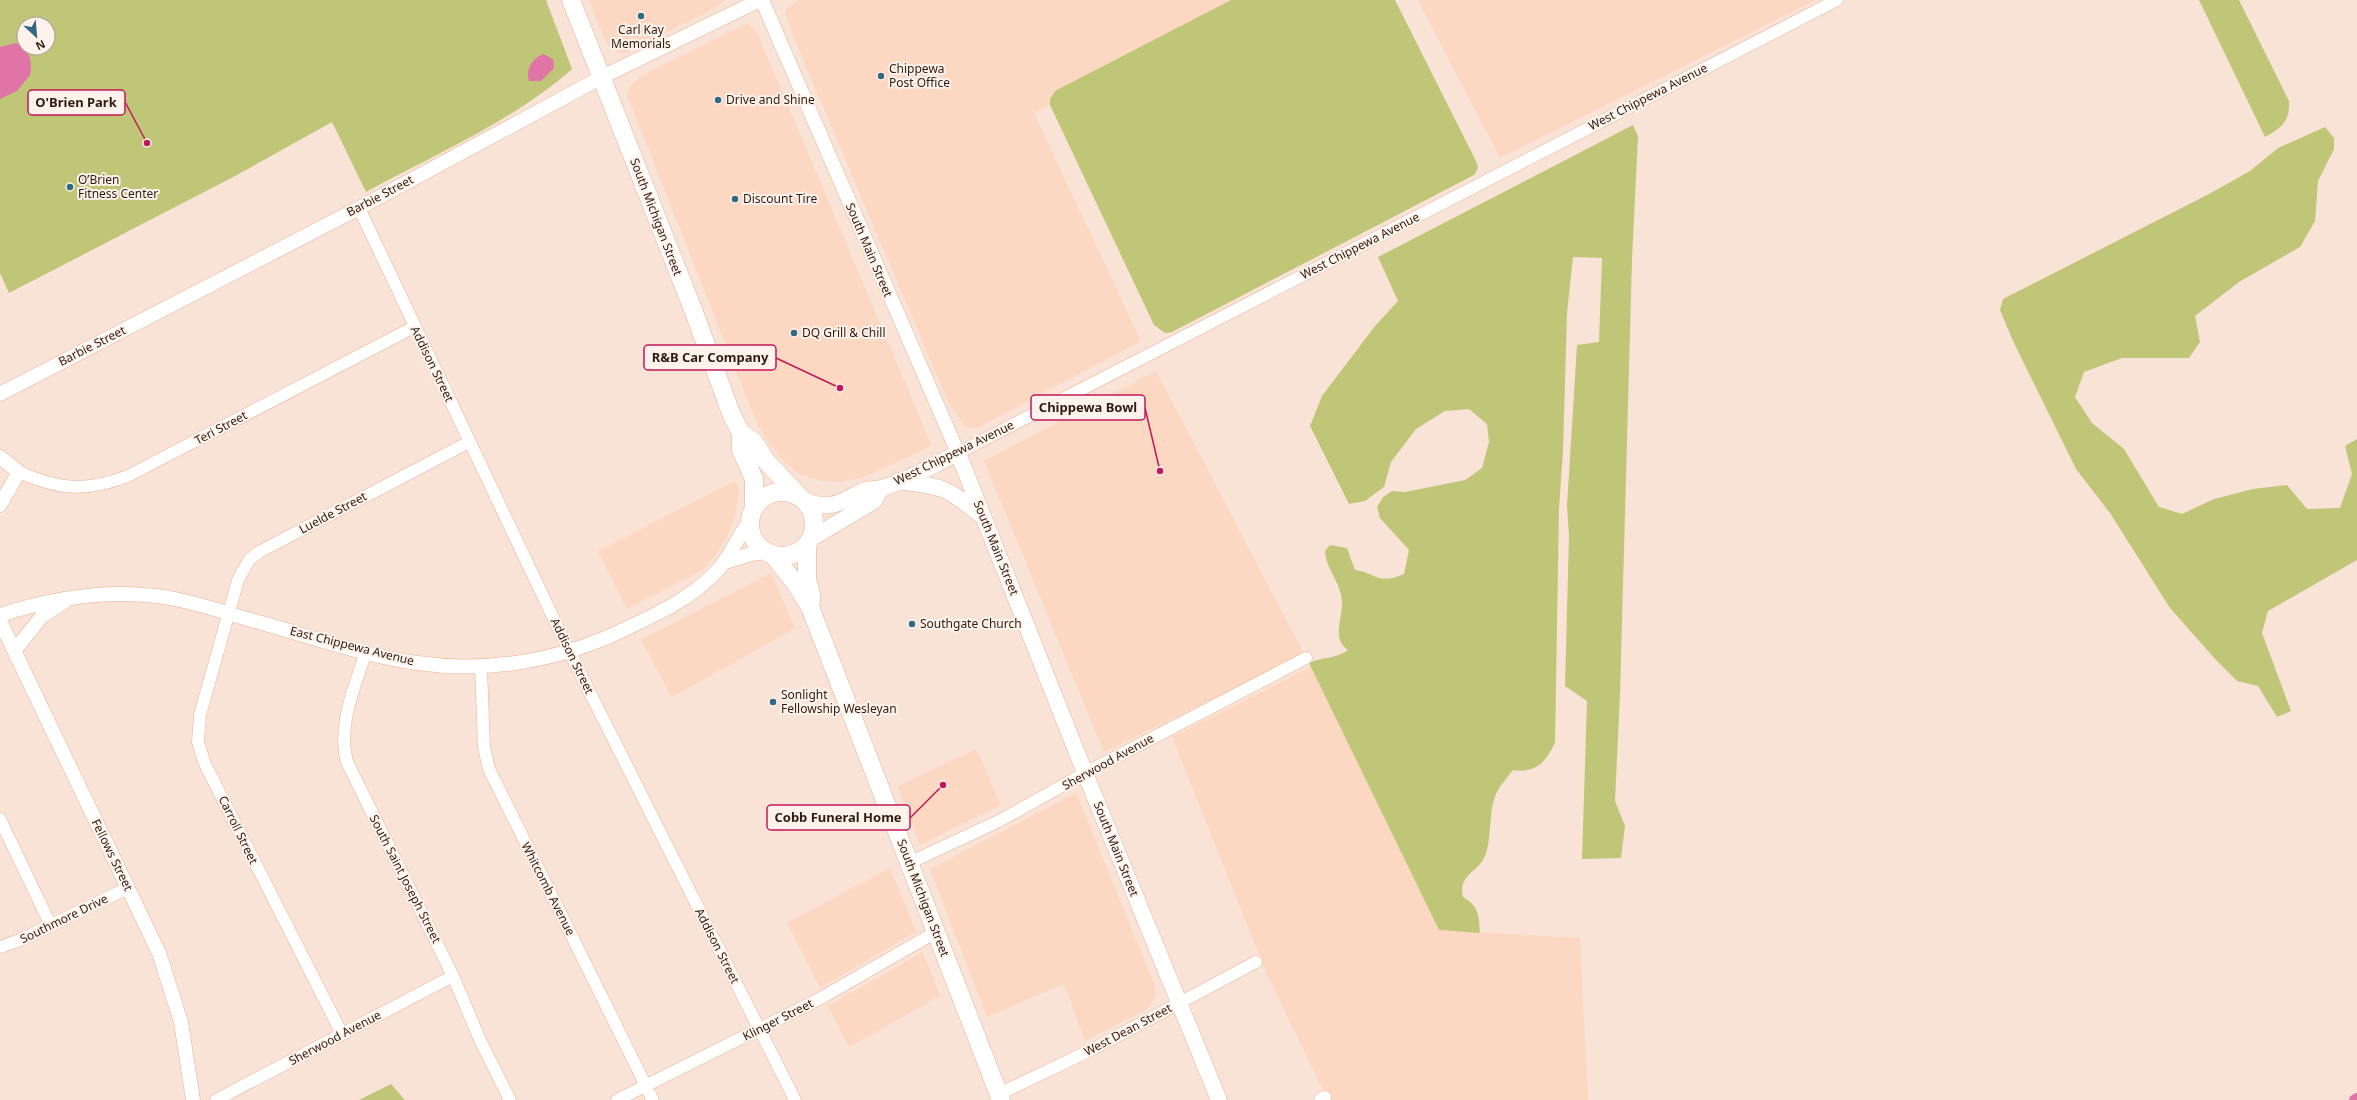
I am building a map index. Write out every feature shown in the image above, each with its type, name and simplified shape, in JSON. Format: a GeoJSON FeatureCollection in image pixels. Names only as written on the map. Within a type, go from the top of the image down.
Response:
{"type":"FeatureCollection","features":[{"type":"Feature","properties":{"kind":"main road","name":"South Michigan Street"},"geometry":{"type":"LineString","coordinates":[[571,0],[732,416],[741,433],[754,442],[766,461],[802,498]]}},
{"type":"Feature","properties":{"kind":"main road","name":"South Michigan Street"},"geometry":{"type":"LineString","coordinates":[[741,433],[741,450],[754,479],[752,515]]}},
{"type":"Feature","properties":{"kind":"main road","name":"West Chippewa Avenue"},"geometry":{"type":"LineString","coordinates":[[802,498],[816,505],[834,505],[867,490],[881,488],[898,481],[958,453]]}},
{"type":"Feature","properties":{"kind":"main road","name":"South Main Street"},"geometry":{"type":"LineString","coordinates":[[958,453],[986,520],[1085,773],[1219,1100]]}},
{"type":"Feature","properties":{"kind":"main road"},"geometry":{"type":"LineString","coordinates":[[898,481],[944,488],[961,498],[986,520]]}},
{"type":"Feature","properties":{"kind":"main road","name":"West Chippewa Avenue"},"geometry":{"type":"LineString","coordinates":[[809,542],[874,502],[881,488]]}},
{"type":"Feature","properties":{"kind":"main road"},"geometry":{"type":"LineString","coordinates":[[778,492],[789,492],[802,498],[814,516],[809,542],[791,555],[769,554],[753,539],[752,515],[768,495],[778,492]]}},
{"type":"Feature","properties":{"kind":"main road","name":"South Michigan Street"},"geometry":{"type":"LineString","coordinates":[[809,542],[806,567],[811,594],[810,607]]}},
{"type":"Feature","properties":{"kind":"main road","name":"South Michigan Street"},"geometry":{"type":"LineString","coordinates":[[769,554],[795,583],[810,607],[1000,1097]]}},
{"type":"Feature","properties":{"kind":"street","name":"Barbie Street"},"geometry":{"type":"LineString","coordinates":[[0,394],[358,208],[602,77],[761,0]]}},
{"type":"Feature","properties":{"kind":"street","name":"South Main Street"},"geometry":{"type":"LineString","coordinates":[[761,0],[958,453]]}},
{"type":"Feature","properties":{"kind":"street","name":"West Chippewa Avenue"},"geometry":{"type":"LineString","coordinates":[[958,453],[1837,0]]}},
{"type":"Feature","properties":{"kind":"street","name":"Addison Street"},"geometry":{"type":"LineString","coordinates":[[358,208],[569,651],[795,1100]]}},
{"type":"Feature","properties":{"kind":"street","name":"Teri Street"},"geometry":{"type":"LineString","coordinates":[[19,472],[42,482],[78,488],[112,482],[128,476],[414,327]]}},
{"type":"Feature","properties":{"kind":"street","name":"Luelde Street"},"geometry":{"type":"LineString","coordinates":[[228,613],[243,569],[249,560],[259,552],[469,442]]}},
{"type":"Feature","properties":{"kind":"street"},"geometry":{"type":"LineString","coordinates":[[0,457],[19,472],[0,505]]}},
{"type":"Feature","properties":{"kind":"street","name":"East Chippewa Avenue"},"geometry":{"type":"LineString","coordinates":[[0,615],[43,602],[76,597],[126,594],[158,596],[228,613],[366,652],[416,663],[481,666],[521,662],[569,651],[611,636],[659,611],[698,588],[725,562],[733,545],[752,515]]}},
{"type":"Feature","properties":{"kind":"street","name":"East Chippewa Avenue"},"geometry":{"type":"LineString","coordinates":[[725,562],[751,554],[769,554]]}},
{"type":"Feature","properties":{"kind":"street","name":"East Chippewa Avenue"},"geometry":{"type":"LineString","coordinates":[[15,650],[42,616],[76,597]]}},
{"type":"Feature","properties":{"kind":"street","name":"Carroll Street"},"geometry":{"type":"LineString","coordinates":[[228,613],[200,715],[198,736],[202,755],[342,1034]]}},
{"type":"Feature","properties":{"kind":"street","name":"Fellows Street"},"geometry":{"type":"LineString","coordinates":[[0,621],[159,952],[169,979],[181,1022],[192,1100]]}},
{"type":"Feature","properties":{"kind":"street","name":"South Saint Joseph Street"},"geometry":{"type":"LineString","coordinates":[[366,652],[346,718],[343,750],[352,776],[453,976],[481,1042],[510,1100]]}},
{"type":"Feature","properties":{"kind":"street","name":"Sherwood Avenue"},"geometry":{"type":"LineString","coordinates":[[908,863],[1001,820],[1085,773],[1306,658]]}},
{"type":"Feature","properties":{"kind":"street","name":"Whitcomb Avenue"},"geometry":{"type":"LineString","coordinates":[[481,666],[484,747],[489,770],[653,1100]]}},
{"type":"Feature","properties":{"kind":"street"},"geometry":{"type":"LineString","coordinates":[[0,820],[51,926]]}},
{"type":"Feature","properties":{"kind":"street","name":"Southmore Drive"},"geometry":{"type":"LineString","coordinates":[[0,947],[51,926],[128,888]]}},
{"type":"Feature","properties":{"kind":"street","name":"Klinger Street"},"geometry":{"type":"LineString","coordinates":[[617,1100],[821,998],[936,932]]}},
{"type":"Feature","properties":{"kind":"street","name":"West Dean Street"},"geometry":{"type":"LineString","coordinates":[[1000,1097],[1256,962]]}},
{"type":"Feature","properties":{"kind":"street","name":"Sherwood Avenue"},"geometry":{"type":"LineString","coordinates":[[216,1100],[453,976]]}},
{"type":"Feature","properties":{"kind":"shaded area"},"geometry":{"type":"Polygon","coordinates":[[[589,0],[725,0],[713,9],[623,54],[610,47],[604,38],[589,0]]]}},
{"type":"Feature","properties":{"kind":"shaded area"},"geometry":{"type":"Polygon","coordinates":[[[800,0],[1253,0],[1034,113],[1012,67],[1141,341],[979,427],[971,429],[965,426],[949,404],[798,48],[785,13],[787,8],[800,0]]]}},
{"type":"Feature","properties":{"kind":"shaded area"},"geometry":{"type":"Polygon","coordinates":[[[1418,0],[1816,0],[1500,158],[1418,0]]]}},
{"type":"Feature","properties":{"kind":"shaded area"},"geometry":{"type":"Polygon","coordinates":[[[747,23],[756,30],[931,444],[929,447],[872,474],[857,479],[839,482],[822,481],[799,474],[778,456],[758,426],[627,95],[629,87],[643,75],[747,23]]]}},
{"type":"Feature","properties":{"kind":"shaded area"},"geometry":{"type":"Polygon","coordinates":[[[16,43],[16,56],[29,56],[31,70],[30,75],[17,91],[0,99],[0,47],[16,43]]]}},
{"type":"Feature","properties":{"kind":"shaded area"},"geometry":{"type":"Polygon","coordinates":[[[543,54],[553,59],[554,68],[541,81],[529,81],[528,72],[531,64],[536,58],[543,54]]]}},
{"type":"Feature","properties":{"kind":"shaded area"},"geometry":{"type":"Polygon","coordinates":[[[1156,371],[1304,654],[1104,752],[984,461],[1156,371]]]}},
{"type":"Feature","properties":{"kind":"shaded area"},"geometry":{"type":"Polygon","coordinates":[[[735,481],[739,492],[734,519],[726,539],[714,557],[702,571],[627,609],[598,551],[735,481]]]}},
{"type":"Feature","properties":{"kind":"shaded area"},"geometry":{"type":"Polygon","coordinates":[[[771,573],[795,628],[672,697],[641,640],[771,573]]]}},
{"type":"Feature","properties":{"kind":"shaded area"},"geometry":{"type":"Polygon","coordinates":[[[1311,667],[1439,930],[1580,938],[1588,1100],[1328,1100],[1266,972],[1172,737],[1311,667]]]}},
{"type":"Feature","properties":{"kind":"shaded area"},"geometry":{"type":"Polygon","coordinates":[[[976,749],[1001,805],[920,845],[898,786],[976,749]]]}},
{"type":"Feature","properties":{"kind":"shaded area"},"geometry":{"type":"Polygon","coordinates":[[[1076,793],[1155,986],[1155,996],[1151,1004],[1145,1010],[1085,1041],[1064,984],[987,1017],[930,869],[1076,793]]]}},
{"type":"Feature","properties":{"kind":"shaded area"},"geometry":{"type":"Polygon","coordinates":[[[890,868],[916,932],[820,988],[787,923],[890,868]]]}},
{"type":"Feature","properties":{"kind":"shaded area"},"geometry":{"type":"Polygon","coordinates":[[[923,952],[940,996],[849,1047],[828,1006],[923,952]]]}},
{"type":"Feature","properties":{"kind":"green space"},"geometry":{"type":"Polygon","coordinates":[[[0,0],[546,0],[572,69],[525,105],[473,136],[366,192],[332,122],[237,175],[9,293],[0,273],[0,0]]]}},
{"type":"Feature","properties":{"kind":"green space"},"geometry":{"type":"Polygon","coordinates":[[[1231,0],[1395,0],[1476,161],[1478,168],[1474,175],[1172,332],[1165,333],[1154,325],[1050,105],[1050,99],[1055,91],[1231,0]]]}},
{"type":"Feature","properties":{"kind":"green space"},"geometry":{"type":"Polygon","coordinates":[[[2199,0],[2239,0],[2289,101],[2288,114],[2284,123],[2265,137],[2199,0]]]}},
{"type":"Feature","properties":{"kind":"green space"},"geometry":{"type":"Polygon","coordinates":[[[1633,125],[1638,136],[1632,260],[1620,694],[1615,801],[1625,826],[1621,858],[1582,859],[1587,701],[1565,686],[1569,535],[1567,506],[1577,345],[1599,342],[1602,258],[1573,257],[1567,313],[1563,451],[1559,509],[1555,743],[1539,765],[1528,770],[1513,770],[1498,790],[1492,806],[1489,840],[1485,856],[1482,862],[1466,878],[1462,889],[1463,897],[1472,904],[1477,912],[1480,933],[1439,930],[1309,663],[1339,655],[1348,650],[1340,640],[1339,634],[1342,608],[1341,594],[1328,564],[1325,551],[1330,545],[1347,548],[1355,570],[1378,578],[1388,579],[1404,574],[1409,550],[1380,518],[1377,507],[1383,497],[1392,491],[1405,492],[1465,480],[1482,468],[1489,442],[1487,424],[1469,409],[1445,411],[1416,429],[1391,462],[1384,487],[1365,501],[1349,504],[1310,426],[1322,396],[1375,326],[1398,301],[1378,257],[1633,125]]]}},
{"type":"Feature","properties":{"kind":"green space"},"geometry":{"type":"Polygon","coordinates":[[[2325,127],[2334,138],[2334,149],[2318,181],[2315,221],[2300,247],[2239,282],[2195,316],[2200,342],[2189,358],[2122,358],[2084,372],[2075,397],[2092,423],[2124,449],[2159,507],[2182,514],[2214,499],[2253,489],[2287,485],[2307,509],[2340,508],[2352,474],[2345,446],[2357,439],[2357,560],[2268,611],[2262,633],[2291,711],[2277,717],[2258,686],[2237,681],[2216,660],[2170,608],[2110,513],[2076,469],[2013,341],[2000,310],[2003,299],[2209,194],[2250,171],[2278,148],[2325,127]]]}},
{"type":"Feature","properties":{"kind":"green space"},"geometry":{"type":"Polygon","coordinates":[[[391,1084],[405,1100],[359,1100],[391,1084]]]}},
{"type":"Feature","properties":{"kind":"place","name":"Carl Kay Memorials"},"geometry":{"type":"Point","coordinates":[641,16]}},
{"type":"Feature","properties":{"kind":"place","name":"Chippewa Post Office"},"geometry":{"type":"Point","coordinates":[881,76]}},
{"type":"Feature","properties":{"kind":"place","name":"Drive and Shine"},"geometry":{"type":"Point","coordinates":[718,100]}},
{"type":"Feature","properties":{"kind":"place","name":"O'Brien Park"},"geometry":{"type":"Point","coordinates":[147,143]}},
{"type":"Feature","properties":{"kind":"place","name":"O’Brien Fitness Center"},"geometry":{"type":"Point","coordinates":[70,187]}},
{"type":"Feature","properties":{"kind":"place","name":"Discount Tire"},"geometry":{"type":"Point","coordinates":[735,199]}},
{"type":"Feature","properties":{"kind":"place","name":"DQ Grill & Chill"},"geometry":{"type":"Point","coordinates":[794,333]}},
{"type":"Feature","properties":{"kind":"place","name":"R&B Car Company"},"geometry":{"type":"Point","coordinates":[840,388]}},
{"type":"Feature","properties":{"kind":"place","name":"Chippewa Bowl"},"geometry":{"type":"Point","coordinates":[1160,471]}},
{"type":"Feature","properties":{"kind":"place","name":"Southgate Church"},"geometry":{"type":"Point","coordinates":[912,624]}},
{"type":"Feature","properties":{"kind":"place","name":"Sonlight Fellowship Wesleyan"},"geometry":{"type":"Point","coordinates":[773,702]}},
{"type":"Feature","properties":{"kind":"place","name":"Cobb Funeral Home"},"geometry":{"type":"Point","coordinates":[943,785]}}]}
